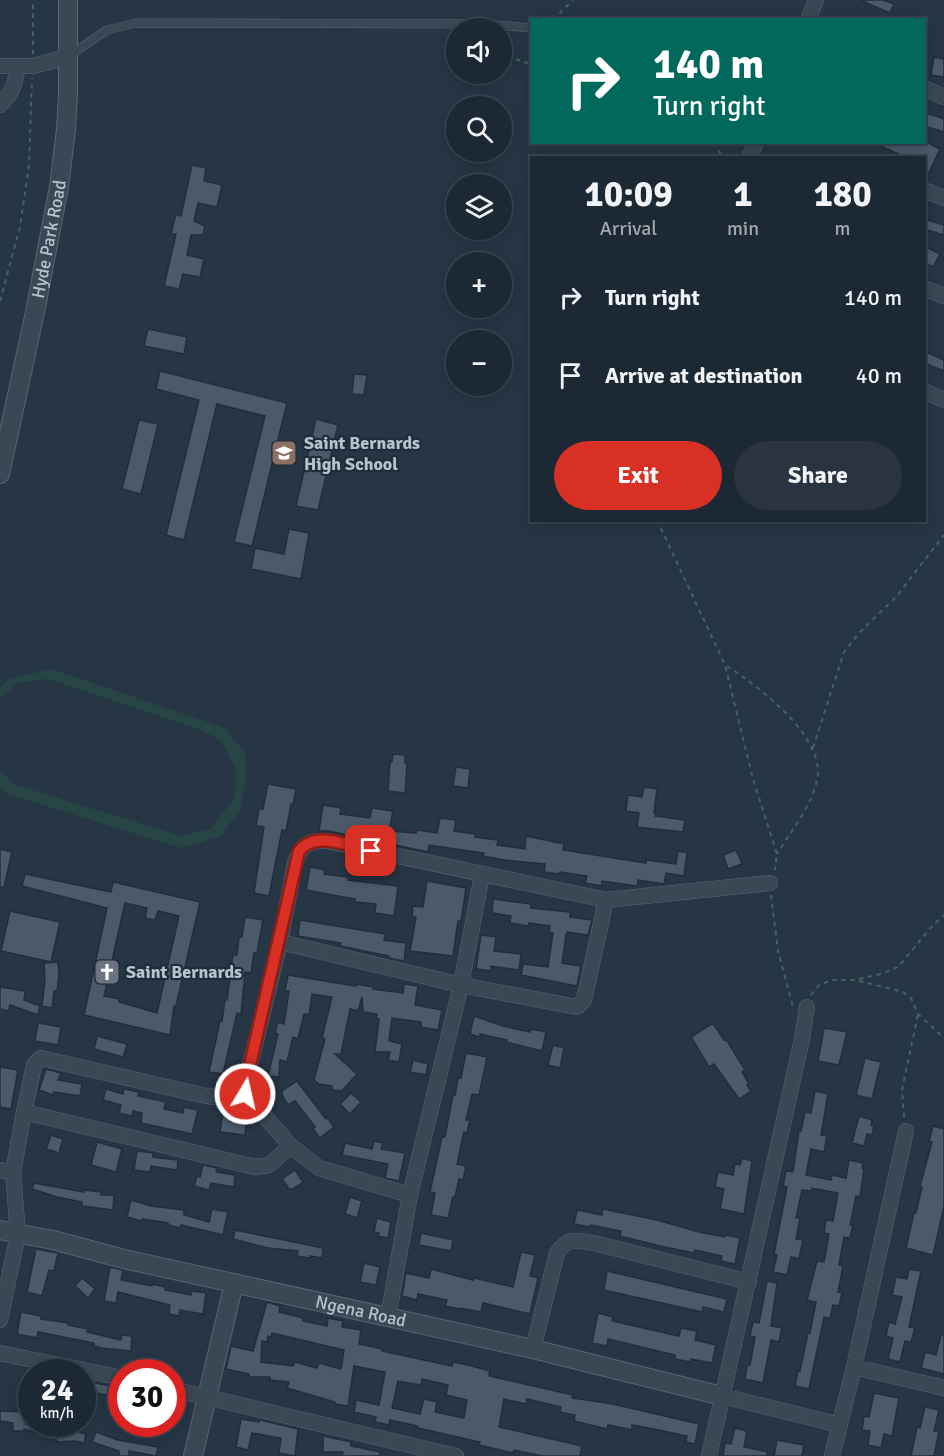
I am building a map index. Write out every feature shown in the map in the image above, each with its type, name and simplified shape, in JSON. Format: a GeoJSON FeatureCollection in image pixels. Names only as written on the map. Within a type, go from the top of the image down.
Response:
{"type":"FeatureCollection","features":[{"type":"Feature","properties":{"kind":"street","name":"Hyde Park Road"},"geometry":{"type":"LineString","coordinates":[[0,474],[59,187],[66,129],[68,0]]}},
{"type":"Feature","properties":{"kind":"street"},"geometry":{"type":"LineString","coordinates":[[809,18],[816,0]]}},
{"type":"Feature","properties":{"kind":"street"},"geometry":{"type":"LineString","coordinates":[[0,66],[25,66],[68,57]]}},
{"type":"Feature","properties":{"kind":"street"},"geometry":{"type":"LineString","coordinates":[[0,105],[10,96],[25,66]]}},
{"type":"Feature","properties":{"kind":"street"},"geometry":{"type":"LineString","coordinates":[[926,89],[944,97]]}},
{"type":"Feature","properties":{"kind":"street"},"geometry":{"type":"LineString","coordinates":[[926,190],[944,198]]}},
{"type":"Feature","properties":{"kind":"street"},"geometry":{"type":"LineString","coordinates":[[926,289],[944,296]]}},
{"type":"Feature","properties":{"kind":"street"},"geometry":{"type":"LineString","coordinates":[[926,393],[944,400]]}},
{"type":"Feature","properties":{"kind":"street"},"geometry":{"type":"LineString","coordinates":[[245,1094],[280,942],[295,863],[299,851],[313,840],[327,841],[606,900],[770,883]]}},
{"type":"Feature","properties":{"kind":"street"},"geometry":{"type":"LineString","coordinates":[[388,1317],[410,1195],[461,985],[482,875]]}},
{"type":"Feature","properties":{"kind":"street"},"geometry":{"type":"LineString","coordinates":[[280,942],[461,985],[569,1006],[581,1005],[606,900]]}},
{"type":"Feature","properties":{"kind":"street"},"geometry":{"type":"LineString","coordinates":[[710,1456],[749,1282],[801,1008]]}},
{"type":"Feature","properties":{"kind":"street"},"geometry":{"type":"LineString","coordinates":[[0,1320],[18,1234],[7,1172],[24,1112],[34,1065],[41,1058],[206,1096],[227,1098],[245,1094]]}},
{"type":"Feature","properties":{"kind":"street"},"geometry":{"type":"LineString","coordinates":[[245,1094],[291,1146],[319,1168],[410,1195]]}},
{"type":"Feature","properties":{"kind":"street"},"geometry":{"type":"LineString","coordinates":[[24,1112],[255,1167],[269,1165],[291,1146]]}},
{"type":"Feature","properties":{"kind":"street"},"geometry":{"type":"LineString","coordinates":[[832,1456],[906,1131]]}},
{"type":"Feature","properties":{"kind":"street","name":"Ngena Road"},"geometry":{"type":"LineString","coordinates":[[0,1230],[533,1349],[722,1396]]}},
{"type":"Feature","properties":{"kind":"street"},"geometry":{"type":"LineString","coordinates":[[533,1349],[557,1253],[564,1243],[573,1240],[598,1244],[749,1282]]}},
{"type":"Feature","properties":{"kind":"street"},"geometry":{"type":"LineString","coordinates":[[194,1456],[234,1283]]}},
{"type":"Feature","properties":{"kind":"street"},"geometry":{"type":"LineString","coordinates":[[0,1353],[108,1375]]}},
{"type":"Feature","properties":{"kind":"street"},"geometry":{"type":"LineString","coordinates":[[854,1367],[944,1388]]}},
{"type":"Feature","properties":{"kind":"street"},"geometry":{"type":"LineString","coordinates":[[186,1392],[456,1456]]}},
{"type":"Feature","properties":{"kind":"street"},"geometry":{"type":"LineString","coordinates":[[722,1396],[840,1425]]}},
{"type":"Feature","properties":{"kind":"lane"},"geometry":{"type":"LineString","coordinates":[[68,57],[107,30],[136,23],[485,24],[530,28]]}},
{"type":"Feature","properties":{"kind":"path"},"geometry":{"type":"LineString","coordinates":[[0,300],[20,227],[29,165],[25,66],[33,0]]}},
{"type":"Feature","properties":{"kind":"path"},"geometry":{"type":"LineString","coordinates":[[555,18],[573,0]]}},
{"type":"Feature","properties":{"kind":"path"},"geometry":{"type":"LineString","coordinates":[[512,57],[530,64]]}},
{"type":"Feature","properties":{"kind":"path"},"geometry":{"type":"LineString","coordinates":[[658,522],[725,665],[753,779],[777,854]]}},
{"type":"Feature","properties":{"kind":"path"},"geometry":{"type":"LineString","coordinates":[[813,748],[844,652],[860,632],[896,597],[944,535]]}},
{"type":"Feature","properties":{"kind":"path"},"geometry":{"type":"LineString","coordinates":[[725,665],[766,694],[806,736],[818,764],[817,779],[803,813],[777,854],[770,883],[778,951],[801,1008]]}},
{"type":"Feature","properties":{"kind":"path"},"geometry":{"type":"LineString","coordinates":[[801,1008],[819,985],[832,980],[856,980],[881,974],[897,967],[944,915]]}},
{"type":"Feature","properties":{"kind":"path"},"geometry":{"type":"LineString","coordinates":[[856,980],[903,992],[911,998],[918,1014],[944,1038]]}},
{"type":"Feature","properties":{"kind":"path"},"geometry":{"type":"LineString","coordinates":[[906,1131],[902,1090],[918,1014]]}},
{"type":"Feature","properties":{"kind":"green space"},"geometry":{"type":"Polygon","coordinates":[[[51,669],[223,727],[245,753],[246,778],[240,809],[221,836],[181,848],[8,794],[0,786],[0,770],[13,784],[181,836],[211,829],[235,797],[237,772],[222,742],[204,731],[48,679],[19,682],[0,698],[0,688],[9,679],[51,669]]]}},
{"type":"Feature","properties":{"kind":"building"},"geometry":{"type":"Polygon","coordinates":[[[860,0],[883,0],[894,4],[890,13],[860,0]]]}},
{"type":"Feature","properties":{"kind":"building"},"geometry":{"type":"Polygon","coordinates":[[[934,57],[944,59],[944,77],[931,75],[934,57]]]}},
{"type":"Feature","properties":{"kind":"building"},"geometry":{"type":"Polygon","coordinates":[[[927,113],[944,119],[944,132],[926,127],[927,113]]]}},
{"type":"Feature","properties":{"kind":"building"},"geometry":{"type":"Polygon","coordinates":[[[926,142],[940,149],[926,179],[926,156],[903,156],[876,144],[926,144],[926,142]]]}},
{"type":"Feature","properties":{"kind":"building"},"geometry":{"type":"Polygon","coordinates":[[[192,165],[206,168],[204,181],[222,185],[217,207],[198,203],[194,221],[205,226],[203,235],[191,235],[187,255],[204,259],[200,277],[183,274],[179,289],[164,286],[176,234],[171,234],[176,214],[181,216],[192,165]]]}},
{"type":"Feature","properties":{"kind":"building"},"geometry":{"type":"Polygon","coordinates":[[[926,220],[944,225],[944,235],[926,230],[926,220]]]}},
{"type":"Feature","properties":{"kind":"building"},"geometry":{"type":"Polygon","coordinates":[[[926,247],[940,254],[933,267],[926,264],[926,247]]]}},
{"type":"Feature","properties":{"kind":"building"},"geometry":{"type":"Polygon","coordinates":[[[148,329],[187,337],[184,354],[144,346],[148,329]]]}},
{"type":"Feature","properties":{"kind":"building"},"geometry":{"type":"Polygon","coordinates":[[[926,352],[944,360],[944,371],[926,364],[926,352]]]}},
{"type":"Feature","properties":{"kind":"building"},"geometry":{"type":"Polygon","coordinates":[[[160,371],[287,403],[252,546],[234,542],[265,416],[217,404],[184,540],[166,535],[199,400],[156,389],[160,371]]]}},
{"type":"Feature","properties":{"kind":"building"},"geometry":{"type":"Polygon","coordinates":[[[354,374],[367,375],[364,395],[352,394],[354,374]]]}},
{"type":"Feature","properties":{"kind":"building"},"geometry":{"type":"Polygon","coordinates":[[[316,419],[338,425],[318,510],[296,506],[316,419]]]}},
{"type":"Feature","properties":{"kind":"building"},"geometry":{"type":"Polygon","coordinates":[[[139,420],[158,424],[141,494],[122,489],[139,420]]]}},
{"type":"Feature","properties":{"kind":"building"},"geometry":{"type":"Polygon","coordinates":[[[289,529],[309,533],[301,579],[251,569],[255,548],[284,554],[289,529]]]}},
{"type":"Feature","properties":{"kind":"building"},"geometry":{"type":"Polygon","coordinates":[[[393,754],[405,755],[405,763],[407,763],[405,793],[388,791],[390,762],[392,762],[393,754]]]}},
{"type":"Feature","properties":{"kind":"building"},"geometry":{"type":"Polygon","coordinates":[[[456,767],[470,769],[468,788],[453,786],[456,767]]]}},
{"type":"Feature","properties":{"kind":"building"},"geometry":{"type":"Polygon","coordinates":[[[268,784],[296,789],[286,831],[282,830],[269,896],[254,893],[264,827],[256,826],[259,809],[263,809],[268,784]]]}},
{"type":"Feature","properties":{"kind":"building"},"geometry":{"type":"Polygon","coordinates":[[[644,787],[657,789],[655,816],[685,820],[683,832],[637,827],[639,813],[626,811],[628,795],[642,797],[644,787]]]}},
{"type":"Feature","properties":{"kind":"building"},"geometry":{"type":"Polygon","coordinates":[[[323,805],[341,808],[340,814],[370,818],[372,808],[393,811],[389,831],[416,833],[417,830],[437,833],[440,818],[456,820],[454,831],[498,840],[497,845],[525,849],[526,836],[564,844],[563,850],[646,863],[646,860],[676,864],[678,851],[687,853],[684,876],[666,873],[664,884],[638,880],[637,886],[602,881],[602,886],[585,883],[587,876],[544,872],[545,864],[504,860],[483,856],[484,853],[429,845],[428,852],[329,831],[319,831],[323,805]]]}},
{"type":"Feature","properties":{"kind":"building"},"geometry":{"type":"Polygon","coordinates":[[[0,849],[12,852],[4,887],[0,887],[0,849]]]}},
{"type":"Feature","properties":{"kind":"building"},"geometry":{"type":"Polygon","coordinates":[[[736,850],[742,864],[728,869],[723,855],[736,850]]]}},
{"type":"Feature","properties":{"kind":"building"},"geometry":{"type":"Polygon","coordinates":[[[310,867],[325,870],[324,874],[348,877],[348,880],[398,886],[394,916],[375,913],[376,904],[355,902],[355,899],[306,890],[310,867]]]}},
{"type":"Feature","properties":{"kind":"building"},"geometry":{"type":"Polygon","coordinates":[[[25,874],[111,892],[113,882],[200,902],[176,1006],[174,1006],[170,1035],[84,1015],[107,908],[22,886],[25,874]],[[125,903],[104,996],[157,1013],[179,916],[158,911],[155,920],[145,918],[147,908],[125,903]]]}},
{"type":"Feature","properties":{"kind":"building"},"geometry":{"type":"Polygon","coordinates":[[[427,881],[466,888],[453,956],[410,951],[416,917],[412,916],[413,906],[423,907],[427,881]]]}},
{"type":"Feature","properties":{"kind":"building"},"geometry":{"type":"Polygon","coordinates":[[[493,899],[531,904],[531,908],[570,912],[570,917],[592,920],[588,935],[567,932],[566,935],[562,963],[581,966],[577,986],[521,975],[523,964],[548,967],[553,933],[549,932],[550,926],[510,923],[511,916],[492,913],[493,899]]]}},
{"type":"Feature","properties":{"kind":"building"},"geometry":{"type":"Polygon","coordinates":[[[10,911],[60,922],[51,962],[1,951],[10,911]]]}},
{"type":"Feature","properties":{"kind":"building"},"geometry":{"type":"Polygon","coordinates":[[[245,917],[263,920],[257,953],[254,953],[251,973],[245,972],[241,1014],[237,1013],[223,1074],[209,1072],[225,1000],[227,1000],[233,955],[237,955],[245,917]]]}},
{"type":"Feature","properties":{"kind":"building"},"geometry":{"type":"Polygon","coordinates":[[[300,920],[385,934],[384,940],[406,943],[404,961],[340,946],[341,943],[298,936],[300,920]]]}},
{"type":"Feature","properties":{"kind":"building"},"geometry":{"type":"Polygon","coordinates":[[[481,935],[496,937],[494,951],[521,954],[519,970],[491,966],[491,971],[476,969],[481,935]]]}},
{"type":"Feature","properties":{"kind":"building"},"geometry":{"type":"Polygon","coordinates":[[[58,962],[57,991],[54,991],[52,1008],[42,1006],[44,963],[58,962]]]}},
{"type":"Feature","properties":{"kind":"building"},"geometry":{"type":"Polygon","coordinates":[[[288,975],[403,993],[404,984],[418,986],[415,1005],[442,1010],[438,1030],[421,1027],[421,1022],[392,1018],[389,1041],[402,1044],[399,1062],[388,1060],[390,1052],[375,1052],[379,1019],[376,1018],[377,1014],[363,1012],[362,997],[358,1011],[350,1009],[341,1054],[335,1054],[357,1074],[342,1091],[332,1090],[332,1086],[319,1084],[314,1080],[325,1039],[322,1038],[332,997],[312,994],[309,1015],[304,1014],[298,1039],[293,1037],[287,1062],[280,1060],[279,1077],[268,1076],[278,1034],[275,1033],[278,1022],[284,1024],[289,991],[285,991],[288,975]]]}},
{"type":"Feature","properties":{"kind":"building"},"geometry":{"type":"Polygon","coordinates":[[[0,987],[25,991],[24,1000],[40,1006],[38,1015],[10,1005],[8,1011],[0,1009],[0,987]]]}},
{"type":"Feature","properties":{"kind":"building"},"geometry":{"type":"Polygon","coordinates":[[[474,1016],[530,1032],[531,1029],[546,1032],[542,1051],[506,1042],[507,1040],[470,1034],[474,1016]]]}},
{"type":"Feature","properties":{"kind":"building"},"geometry":{"type":"Polygon","coordinates":[[[38,1023],[61,1027],[58,1045],[35,1041],[38,1023]]]}},
{"type":"Feature","properties":{"kind":"building"},"geometry":{"type":"Polygon","coordinates":[[[713,1023],[745,1070],[742,1072],[751,1091],[739,1099],[714,1064],[709,1067],[691,1037],[713,1023]]]}},
{"type":"Feature","properties":{"kind":"building"},"geometry":{"type":"Polygon","coordinates":[[[824,1028],[847,1032],[839,1065],[818,1061],[824,1028]]]}},
{"type":"Feature","properties":{"kind":"building"},"geometry":{"type":"Polygon","coordinates":[[[97,1036],[127,1044],[123,1057],[94,1049],[97,1036]]]}},
{"type":"Feature","properties":{"kind":"building"},"geometry":{"type":"Polygon","coordinates":[[[553,1045],[564,1048],[560,1068],[548,1065],[553,1045]]]}},
{"type":"Feature","properties":{"kind":"building"},"geometry":{"type":"Polygon","coordinates":[[[466,1053],[487,1057],[479,1095],[472,1094],[466,1120],[470,1120],[467,1133],[464,1132],[457,1164],[466,1166],[463,1180],[459,1179],[448,1218],[431,1215],[435,1193],[430,1192],[442,1137],[445,1137],[453,1095],[455,1095],[458,1078],[461,1078],[466,1053]]]}},
{"type":"Feature","properties":{"kind":"building"},"geometry":{"type":"Polygon","coordinates":[[[865,1058],[881,1062],[872,1099],[856,1095],[865,1058]]]}},
{"type":"Feature","properties":{"kind":"building"},"geometry":{"type":"Polygon","coordinates":[[[413,1060],[428,1064],[426,1075],[410,1072],[413,1060]]]}},
{"type":"Feature","properties":{"kind":"building"},"geometry":{"type":"Polygon","coordinates":[[[0,1067],[18,1070],[11,1109],[0,1107],[0,1067]]]}},
{"type":"Feature","properties":{"kind":"building"},"geometry":{"type":"Polygon","coordinates":[[[46,1069],[61,1073],[58,1080],[82,1084],[80,1096],[54,1092],[53,1095],[39,1090],[46,1069]]]}},
{"type":"Feature","properties":{"kind":"building"},"geometry":{"type":"Polygon","coordinates":[[[297,1081],[334,1127],[320,1138],[313,1129],[315,1127],[295,1101],[288,1105],[282,1095],[282,1091],[297,1081]]]}},
{"type":"Feature","properties":{"kind":"building"},"geometry":{"type":"Polygon","coordinates":[[[106,1089],[123,1094],[124,1089],[139,1092],[138,1096],[166,1102],[164,1109],[183,1113],[184,1107],[198,1110],[192,1134],[141,1123],[142,1113],[133,1111],[132,1116],[119,1113],[121,1105],[103,1100],[106,1089]]]}},
{"type":"Feature","properties":{"kind":"building"},"geometry":{"type":"Polygon","coordinates":[[[815,1091],[828,1094],[821,1135],[827,1136],[824,1152],[811,1149],[806,1175],[831,1180],[832,1175],[846,1178],[849,1160],[863,1163],[862,1168],[864,1169],[860,1197],[856,1196],[850,1225],[853,1225],[850,1238],[844,1237],[839,1265],[843,1266],[838,1292],[842,1293],[839,1306],[833,1305],[830,1318],[824,1317],[809,1389],[795,1386],[816,1302],[807,1300],[817,1261],[824,1262],[829,1234],[824,1233],[826,1220],[833,1221],[838,1193],[812,1188],[811,1191],[802,1190],[796,1218],[800,1218],[796,1239],[803,1240],[799,1259],[791,1257],[787,1275],[773,1272],[777,1255],[774,1254],[787,1187],[783,1186],[786,1171],[793,1172],[799,1131],[801,1131],[805,1112],[811,1113],[815,1091]]]}},
{"type":"Feature","properties":{"kind":"building"},"geometry":{"type":"Polygon","coordinates":[[[351,1093],[361,1102],[350,1114],[340,1104],[351,1093]]]}},
{"type":"Feature","properties":{"kind":"building"},"geometry":{"type":"Polygon","coordinates":[[[223,1112],[247,1116],[245,1135],[220,1132],[223,1112]]]}},
{"type":"Feature","properties":{"kind":"building"},"geometry":{"type":"Polygon","coordinates":[[[859,1116],[872,1120],[871,1125],[874,1126],[872,1135],[867,1134],[864,1146],[852,1143],[859,1116]]]}},
{"type":"Feature","properties":{"kind":"building"},"geometry":{"type":"Polygon","coordinates":[[[933,1126],[944,1129],[944,1206],[933,1255],[906,1248],[932,1142],[929,1141],[933,1126]]]}},
{"type":"Feature","properties":{"kind":"building"},"geometry":{"type":"Polygon","coordinates":[[[51,1135],[63,1139],[59,1153],[46,1149],[51,1135]]]}},
{"type":"Feature","properties":{"kind":"building"},"geometry":{"type":"Polygon","coordinates":[[[374,1141],[383,1143],[381,1149],[405,1153],[399,1181],[385,1178],[388,1164],[342,1155],[345,1143],[372,1149],[374,1141]]]}},
{"type":"Feature","properties":{"kind":"building"},"geometry":{"type":"Polygon","coordinates":[[[97,1142],[122,1149],[116,1172],[91,1165],[97,1142]]]}},
{"type":"Feature","properties":{"kind":"building"},"geometry":{"type":"Polygon","coordinates":[[[137,1151],[153,1153],[153,1157],[178,1160],[177,1170],[151,1166],[150,1172],[134,1170],[137,1151]]]}},
{"type":"Feature","properties":{"kind":"building"},"geometry":{"type":"Polygon","coordinates":[[[742,1158],[752,1161],[744,1214],[720,1209],[724,1189],[715,1187],[718,1172],[733,1175],[735,1164],[740,1165],[742,1158]]]}},
{"type":"Feature","properties":{"kind":"building"},"geometry":{"type":"Polygon","coordinates":[[[203,1165],[217,1168],[216,1172],[235,1175],[234,1187],[211,1183],[209,1190],[194,1186],[197,1176],[200,1177],[203,1165]]]}},
{"type":"Feature","properties":{"kind":"building"},"geometry":{"type":"Polygon","coordinates":[[[295,1170],[303,1182],[289,1189],[282,1179],[295,1170]]]}},
{"type":"Feature","properties":{"kind":"building"},"geometry":{"type":"Polygon","coordinates":[[[34,1183],[84,1192],[84,1190],[101,1192],[101,1195],[114,1195],[113,1210],[82,1206],[82,1202],[32,1189],[34,1183]]]}},
{"type":"Feature","properties":{"kind":"building"},"geometry":{"type":"Polygon","coordinates":[[[350,1197],[362,1201],[357,1218],[345,1214],[350,1197]]]}},
{"type":"Feature","properties":{"kind":"building"},"geometry":{"type":"Polygon","coordinates":[[[131,1200],[151,1206],[184,1210],[184,1215],[209,1222],[212,1209],[228,1212],[223,1235],[181,1225],[180,1228],[168,1225],[168,1223],[142,1219],[141,1221],[127,1217],[131,1200]]]}},
{"type":"Feature","properties":{"kind":"building"},"geometry":{"type":"Polygon","coordinates":[[[603,1209],[657,1220],[699,1232],[740,1238],[735,1264],[721,1261],[722,1256],[660,1246],[620,1236],[621,1231],[574,1224],[577,1210],[602,1215],[603,1209]]]}},
{"type":"Feature","properties":{"kind":"building"},"geometry":{"type":"Polygon","coordinates":[[[377,1218],[391,1222],[388,1238],[378,1236],[379,1233],[374,1232],[377,1218]]]}},
{"type":"Feature","properties":{"kind":"building"},"geometry":{"type":"Polygon","coordinates":[[[235,1230],[323,1248],[322,1258],[297,1256],[298,1251],[268,1248],[233,1239],[235,1230]]]}},
{"type":"Feature","properties":{"kind":"building"},"geometry":{"type":"Polygon","coordinates":[[[421,1233],[453,1240],[451,1251],[419,1245],[421,1233]]]}},
{"type":"Feature","properties":{"kind":"building"},"geometry":{"type":"Polygon","coordinates":[[[36,1249],[58,1253],[54,1271],[49,1270],[42,1296],[27,1292],[36,1249]]]}},
{"type":"Feature","properties":{"kind":"building"},"geometry":{"type":"Polygon","coordinates":[[[521,1252],[535,1255],[530,1276],[538,1278],[530,1314],[483,1303],[481,1312],[459,1309],[445,1306],[447,1300],[418,1294],[417,1300],[402,1296],[406,1273],[429,1278],[431,1269],[513,1287],[521,1252]]]}},
{"type":"Feature","properties":{"kind":"building"},"geometry":{"type":"Polygon","coordinates":[[[364,1263],[380,1267],[376,1285],[360,1282],[364,1263]]]}},
{"type":"Feature","properties":{"kind":"building"},"geometry":{"type":"Polygon","coordinates":[[[110,1267],[123,1270],[121,1280],[152,1286],[153,1284],[165,1287],[165,1290],[191,1295],[192,1291],[206,1293],[203,1314],[180,1310],[179,1316],[169,1314],[170,1305],[118,1292],[116,1303],[104,1301],[110,1267]]]}},
{"type":"Feature","properties":{"kind":"building"},"geometry":{"type":"Polygon","coordinates":[[[909,1269],[921,1271],[909,1327],[915,1328],[911,1342],[905,1341],[900,1362],[888,1359],[893,1338],[886,1336],[889,1322],[895,1324],[902,1297],[892,1295],[896,1277],[907,1279],[909,1269]]]}},
{"type":"Feature","properties":{"kind":"building"},"geometry":{"type":"Polygon","coordinates":[[[607,1271],[727,1299],[724,1312],[703,1307],[702,1312],[604,1290],[607,1271]]]}},
{"type":"Feature","properties":{"kind":"building"},"geometry":{"type":"Polygon","coordinates":[[[82,1278],[95,1289],[88,1298],[75,1286],[82,1278]]]}},
{"type":"Feature","properties":{"kind":"building"},"geometry":{"type":"Polygon","coordinates":[[[767,1281],[777,1283],[771,1326],[782,1328],[779,1342],[771,1340],[763,1383],[745,1379],[755,1337],[750,1336],[753,1322],[759,1323],[767,1281]]]}},
{"type":"Feature","properties":{"kind":"building"},"geometry":{"type":"Polygon","coordinates":[[[267,1302],[280,1306],[279,1312],[303,1318],[303,1321],[327,1326],[328,1318],[343,1321],[342,1327],[361,1330],[359,1344],[382,1349],[382,1351],[452,1366],[453,1362],[468,1365],[490,1371],[489,1376],[573,1395],[572,1398],[613,1404],[699,1424],[695,1444],[686,1442],[687,1436],[632,1425],[632,1430],[608,1425],[607,1429],[574,1421],[575,1415],[560,1412],[561,1407],[527,1399],[526,1404],[504,1399],[499,1427],[582,1446],[580,1456],[543,1456],[514,1450],[513,1453],[479,1445],[480,1442],[418,1428],[418,1426],[390,1420],[389,1425],[375,1422],[376,1417],[354,1412],[356,1400],[379,1405],[385,1372],[354,1366],[348,1406],[287,1388],[289,1382],[270,1380],[270,1377],[249,1377],[249,1374],[226,1369],[231,1346],[253,1351],[267,1302]],[[272,1333],[271,1337],[268,1336],[267,1342],[262,1341],[261,1362],[293,1366],[295,1362],[317,1368],[319,1363],[341,1369],[344,1350],[272,1333]],[[422,1379],[421,1385],[398,1381],[392,1408],[420,1414],[424,1399],[437,1402],[435,1412],[464,1418],[467,1400],[446,1395],[448,1385],[422,1379]]]}},
{"type":"Feature","properties":{"kind":"building"},"geometry":{"type":"Polygon","coordinates":[[[21,1312],[41,1316],[41,1319],[69,1323],[68,1325],[88,1329],[87,1332],[121,1340],[122,1335],[132,1336],[131,1351],[102,1348],[94,1346],[94,1343],[38,1332],[37,1338],[17,1334],[21,1312]]]}},
{"type":"Feature","properties":{"kind":"building"},"geometry":{"type":"Polygon","coordinates":[[[598,1313],[613,1317],[612,1321],[679,1336],[681,1328],[697,1331],[695,1340],[716,1345],[712,1363],[675,1359],[675,1355],[608,1339],[607,1346],[592,1343],[598,1313]]]}},
{"type":"Feature","properties":{"kind":"building"},"geometry":{"type":"Polygon","coordinates":[[[941,1335],[944,1335],[944,1374],[921,1368],[925,1352],[936,1355],[941,1335]]]}},
{"type":"Feature","properties":{"kind":"building"},"geometry":{"type":"Polygon","coordinates":[[[96,1383],[108,1385],[108,1398],[106,1395],[96,1393],[96,1383]]]}},
{"type":"Feature","properties":{"kind":"building"},"geometry":{"type":"Polygon","coordinates":[[[874,1393],[899,1398],[892,1436],[884,1434],[881,1448],[868,1445],[870,1431],[862,1430],[864,1416],[869,1417],[874,1393]]]}},
{"type":"Feature","properties":{"kind":"building"},"geometry":{"type":"Polygon","coordinates":[[[925,1407],[939,1410],[934,1431],[939,1432],[934,1456],[911,1456],[917,1427],[920,1428],[925,1407]]]}},
{"type":"Feature","properties":{"kind":"building"},"geometry":{"type":"Polygon","coordinates":[[[0,1411],[18,1412],[18,1431],[13,1431],[13,1423],[0,1421],[0,1411]]]}},
{"type":"Feature","properties":{"kind":"building"},"geometry":{"type":"Polygon","coordinates":[[[241,1419],[259,1422],[260,1420],[298,1429],[295,1456],[279,1453],[281,1438],[252,1433],[248,1450],[236,1447],[241,1419]]]}},
{"type":"Feature","properties":{"kind":"building"},"geometry":{"type":"Polygon","coordinates":[[[735,1428],[747,1431],[744,1447],[767,1452],[767,1456],[723,1456],[725,1443],[731,1444],[735,1428]]]}},
{"type":"Feature","properties":{"kind":"building"},"geometry":{"type":"Polygon","coordinates":[[[96,1432],[118,1440],[158,1447],[156,1456],[129,1451],[129,1456],[119,1456],[119,1451],[92,1442],[96,1437],[96,1432]]]}},
{"type":"Feature","properties":{"kind":"building"},"geometry":{"type":"Polygon","coordinates":[[[323,1436],[351,1442],[351,1446],[380,1452],[380,1456],[342,1456],[343,1452],[323,1452],[323,1436]]]}},
{"type":"Feature","properties":{"kind":"building"},"geometry":{"type":"Polygon","coordinates":[[[52,1437],[85,1437],[84,1443],[57,1442],[56,1438],[52,1437]]]}},
{"type":"Feature","properties":{"kind":"building"},"geometry":{"type":"Polygon","coordinates":[[[777,1440],[804,1445],[802,1456],[774,1456],[777,1440]]]}},
{"type":"Feature","properties":{"kind":"place","name":"Saint Bernards High School"},"geometry":{"type":"Point","coordinates":[284,453]}},
{"type":"Feature","properties":{"kind":"place","name":"Saint Bernards"},"geometry":{"type":"Point","coordinates":[107,972]}},
{"type":"Feature","properties":{"kind":"route"},"geometry":{"type":"LineString","coordinates":[[245,1094],[299,851],[313,840],[371,851]]}}]}
